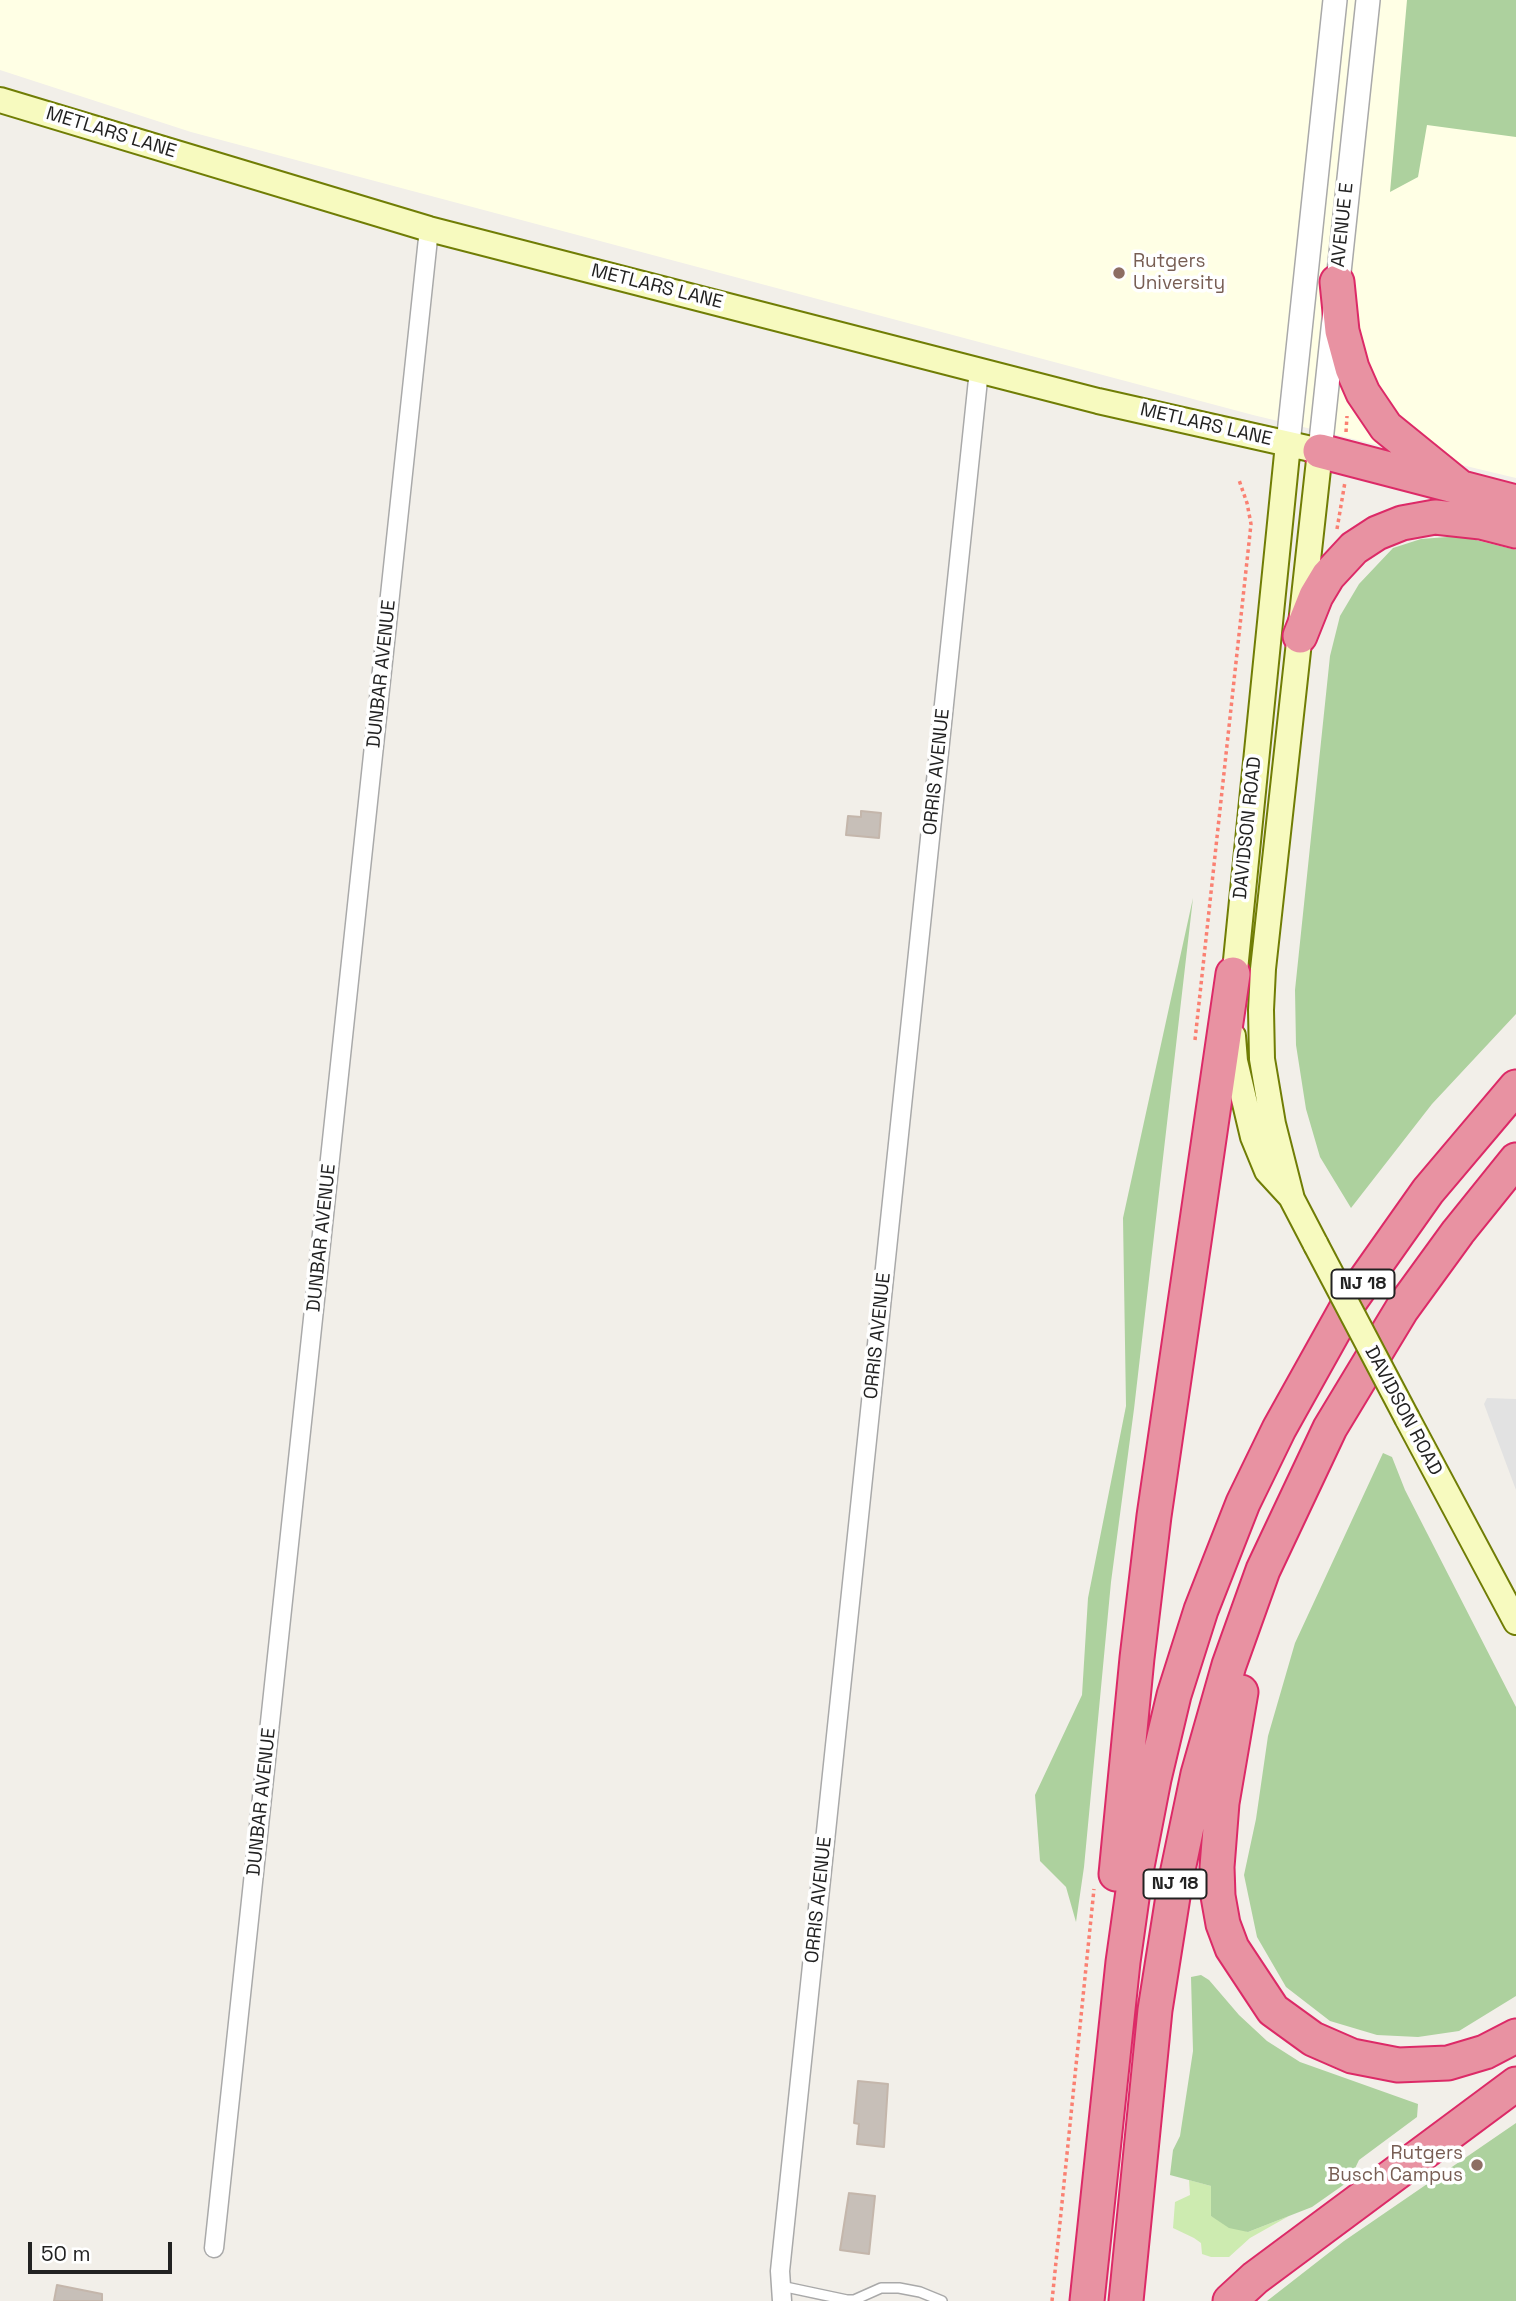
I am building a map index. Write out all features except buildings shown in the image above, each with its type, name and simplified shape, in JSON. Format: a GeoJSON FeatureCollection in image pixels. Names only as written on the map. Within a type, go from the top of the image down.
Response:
{"type":"FeatureCollection","features":[{"type":"Feature","properties":{"kind":"highway"},"geometry":{"type":"LineString","coordinates":[[1337,282],[1342,331],[1352,368],[1363,393],[1386,427],[1460,487]]}},
{"type":"Feature","properties":{"kind":"highway"},"geometry":{"type":"LineString","coordinates":[[1320,451],[1516,502]]}},
{"type":"Feature","properties":{"kind":"highway"},"geometry":{"type":"LineString","coordinates":[[1300,636],[1316,596],[1328,576],[1354,548],[1377,533],[1402,523],[1435,517],[1481,522],[1516,531]]}},
{"type":"Feature","properties":{"kind":"highway"},"geometry":{"type":"LineString","coordinates":[[1093,2246],[1100,2037],[1137,1658],[1154,1516],[1233,974]]}},
{"type":"Feature","properties":{"kind":"highway","name":"NJ 18"},"geometry":{"type":"LineString","coordinates":[[1087,2301],[1123,1962],[1135,1877],[1174,1695],[1201,1610],[1243,1503],[1279,1429],[1351,1300],[1428,1191],[1516,1087]]}},
{"type":"Feature","properties":{"kind":"highway","name":"NJ 18"},"geometry":{"type":"LineString","coordinates":[[1126,2301],[1155,2010],[1175,1884],[1198,1774],[1233,1653],[1263,1570],[1330,1428],[1402,1309],[1458,1231],[1516,1160]]}},
{"type":"Feature","properties":{"kind":"highway"},"geometry":{"type":"LineString","coordinates":[[1302,1485],[1247,1667],[1226,1779],[1217,1867],[1223,1924],[1232,1948],[1273,2010],[1313,2039],[1352,2056],[1398,2065],[1448,2063],[1485,2052],[1516,2036]]}},
{"type":"Feature","properties":{"kind":"highway"},"geometry":{"type":"LineString","coordinates":[[1230,2301],[1255,2278],[1516,2084]]}},
{"type":"Feature","properties":{"kind":"main road","name":"METLARS LANE"},"geometry":{"type":"LineString","coordinates":[[0,100],[429,229],[1098,401],[1320,451]]}},
{"type":"Feature","properties":{"kind":"main road","name":"DAVIDSON ROAD"},"geometry":{"type":"LineString","coordinates":[[1287,443],[1233,974],[1235,1061],[1246,1112],[1267,1171],[1292,1199],[1516,1622]]}},
{"type":"Feature","properties":{"kind":"main road","name":"DAVIDSON ROAD"},"geometry":{"type":"LineString","coordinates":[[1292,1199],[1267,1091],[1262,1059],[1261,1010],[1320,451]]}},
{"type":"Feature","properties":{"kind":"street","name":"AVENUE E"},"geometry":{"type":"LineString","coordinates":[[1287,443],[1335,0]]}},
{"type":"Feature","properties":{"kind":"street","name":"AVENUE E"},"geometry":{"type":"LineString","coordinates":[[1320,451],[1368,0]]}},
{"type":"Feature","properties":{"kind":"street","name":"DUNBAR AVENUE"},"geometry":{"type":"LineString","coordinates":[[214,2248],[429,229]]}},
{"type":"Feature","properties":{"kind":"street","name":"ORRIS AVENUE"},"geometry":{"type":"LineString","coordinates":[[781,2293],[780,2271],[979,370]]}},
{"type":"Feature","properties":{"kind":"lane"},"geometry":{"type":"LineString","coordinates":[[781,2293],[854,2300],[881,2288],[920,2292],[942,2301]]}},
{"type":"Feature","properties":{"kind":"path"},"geometry":{"type":"LineString","coordinates":[[1336,535],[1347,469]]}},
{"type":"Feature","properties":{"kind":"shaded area","name":"Rutgers University"},"geometry":{"type":"Polygon","coordinates":[[[0,0],[1516,0],[1516,478],[1253,415],[191,132],[0,70],[0,0]]]}},
{"type":"Feature","properties":{"kind":"shaded area"},"geometry":{"type":"Polygon","coordinates":[[[1487,1398],[1516,1399],[1516,1490],[1484,1404],[1487,1398]]]}},
{"type":"Feature","properties":{"kind":"green space"},"geometry":{"type":"Polygon","coordinates":[[[1407,0],[1516,0],[1516,137],[1427,125],[1418,177],[1390,192],[1407,0]]]}},
{"type":"Feature","properties":{"kind":"green space"},"geometry":{"type":"Polygon","coordinates":[[[1460,536],[1516,550],[1516,1014],[1432,1104],[1351,1208],[1320,1157],[1306,1109],[1296,1045],[1295,990],[1330,656],[1340,616],[1359,584],[1393,548],[1421,539],[1460,536]]]}},
{"type":"Feature","properties":{"kind":"green space"},"geometry":{"type":"Polygon","coordinates":[[[1193,898],[1134,1409],[1111,1582],[1084,1867],[1076,1922],[1066,1887],[1040,1861],[1035,1795],[1082,1695],[1088,1598],[1126,1406],[1123,1218],[1193,898]]]}},
{"type":"Feature","properties":{"kind":"green space"},"geometry":{"type":"Polygon","coordinates":[[[1383,1453],[1392,1457],[1405,1490],[1516,1707],[1516,1996],[1459,2031],[1418,2037],[1377,2035],[1330,2021],[1286,1987],[1257,1937],[1244,1875],[1256,1819],[1268,1736],[1295,1643],[1383,1453]]]}},
{"type":"Feature","properties":{"kind":"green space"},"geometry":{"type":"Polygon","coordinates":[[[1201,1975],[1209,1980],[1239,2015],[1267,2041],[1300,2062],[1418,2104],[1417,2117],[1359,2160],[1349,2181],[1312,2207],[1248,2232],[1229,2228],[1211,2216],[1211,2186],[1170,2175],[1173,2150],[1180,2136],[1193,2051],[1191,1977],[1201,1975]]]}},
{"type":"Feature","properties":{"kind":"green space","name":"Rutgers Busch Campus"},"geometry":{"type":"Polygon","coordinates":[[[1516,2123],[1516,2301],[1267,2301],[1344,2241],[1516,2123]]]}},
{"type":"Feature","properties":{"kind":"green space"},"geometry":{"type":"Polygon","coordinates":[[[1189,2180],[1211,2186],[1211,2216],[1248,2232],[1289,2216],[1250,2238],[1229,2257],[1202,2254],[1201,2243],[1173,2228],[1175,2202],[1190,2195],[1189,2180]]]}},
{"type":"Feature","properties":{"kind":"place","name":"Rutgers University"},"geometry":{"type":"Point","coordinates":[1119,273]}},
{"type":"Feature","properties":{"kind":"place","name":"Rutgers Busch Campus"},"geometry":{"type":"Point","coordinates":[1477,2165]}}]}
